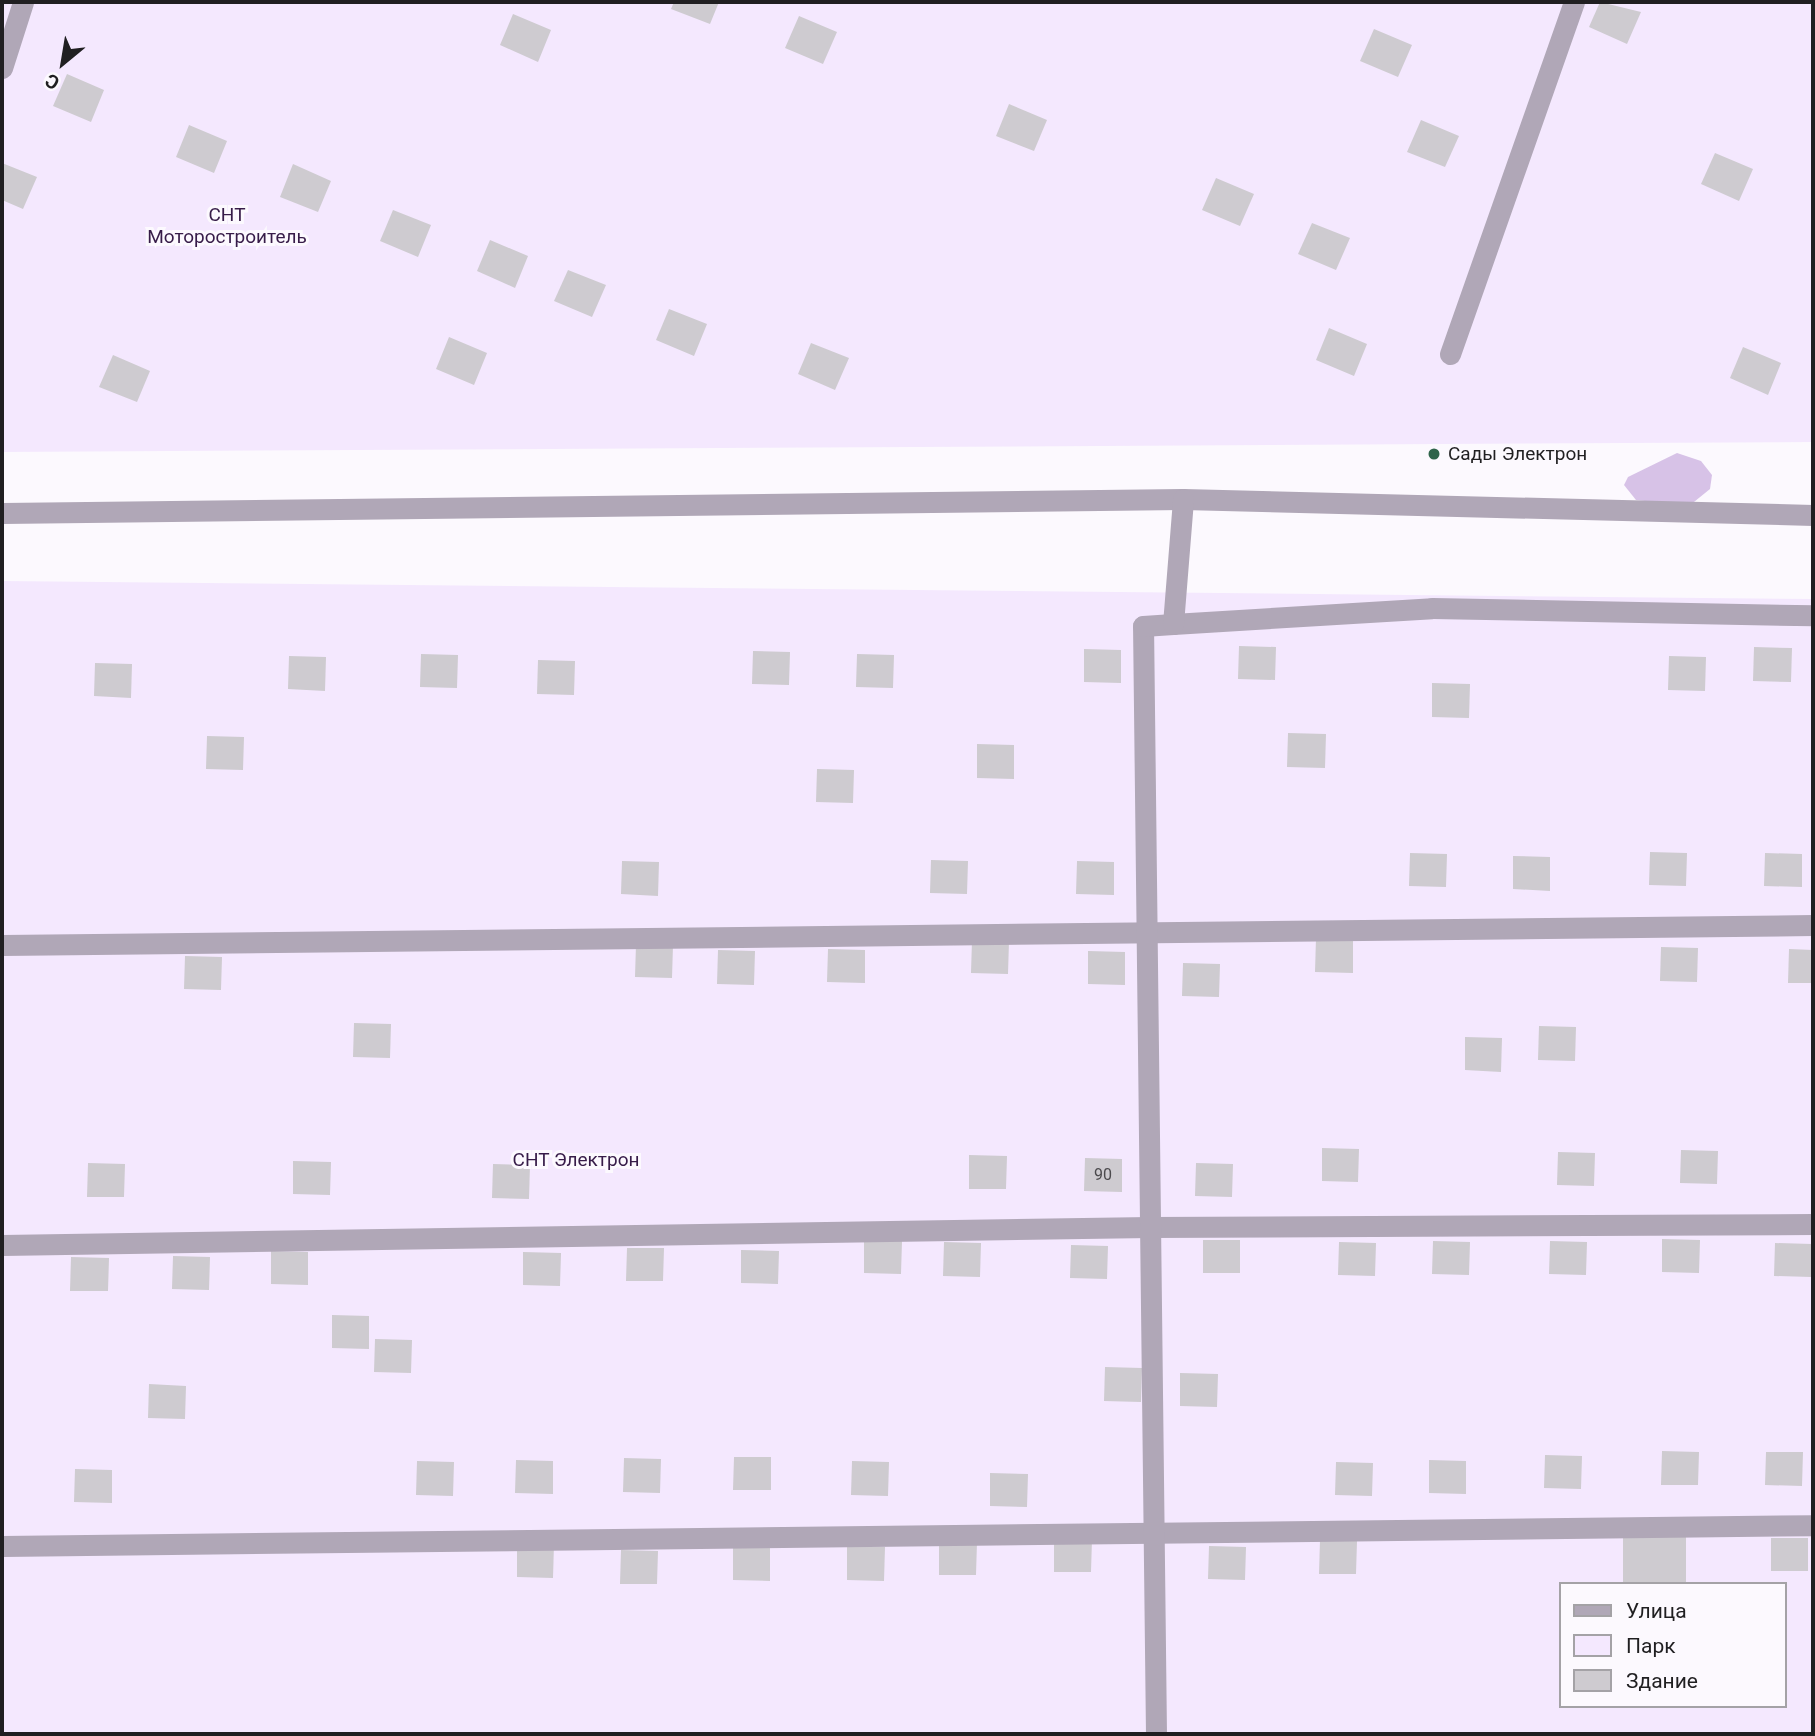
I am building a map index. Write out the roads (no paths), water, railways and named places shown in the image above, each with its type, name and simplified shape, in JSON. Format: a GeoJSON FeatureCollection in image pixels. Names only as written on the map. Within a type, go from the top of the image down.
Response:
{"type":"FeatureCollection","features":[{"type":"Feature","properties":{"kind":"street"},"geometry":{"type":"LineString","coordinates":[[2,68],[23,2]]}},
{"type":"Feature","properties":{"kind":"street"},"geometry":{"type":"LineString","coordinates":[[1450,354],[1574,2]]}},
{"type":"Feature","properties":{"kind":"street"},"geometry":{"type":"LineString","coordinates":[[1173,624],[1183,499]]}},
{"type":"Feature","properties":{"kind":"street"},"geometry":{"type":"LineString","coordinates":[[2,513],[1183,499],[1813,515]]}},
{"type":"Feature","properties":{"kind":"street"},"geometry":{"type":"LineString","coordinates":[[1156,1734],[1143,625],[1432,608],[1813,615]]}},
{"type":"Feature","properties":{"kind":"street"},"geometry":{"type":"LineString","coordinates":[[2,945],[1813,925]]}},
{"type":"Feature","properties":{"kind":"street"},"geometry":{"type":"LineString","coordinates":[[2,1245],[1150,1227],[1813,1224]]}},
{"type":"Feature","properties":{"kind":"street"},"geometry":{"type":"LineString","coordinates":[[2,1546],[1154,1530],[1813,1525]]}},
{"type":"Feature","properties":{"kind":"place","name":"Сады Электрон"},"geometry":{"type":"Point","coordinates":[1434,454]}},
{"type":"Feature","properties":{"kind":"park label","name":"СНТ Моторостроитель"},"geometry":{"type":"Point","coordinates":[227,226]}},
{"type":"Feature","properties":{"kind":"park label","name":"СНТ Электрон"},"geometry":{"type":"Point","coordinates":[576,1160]}}]}
